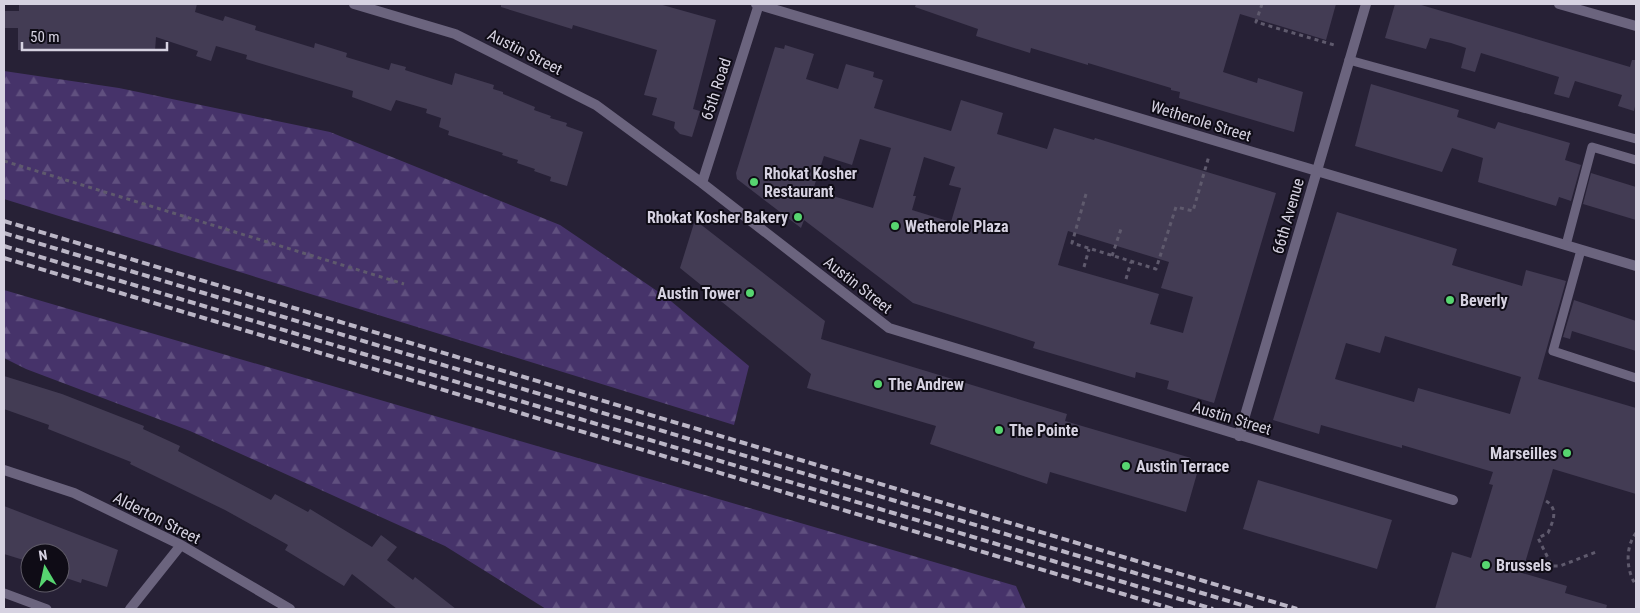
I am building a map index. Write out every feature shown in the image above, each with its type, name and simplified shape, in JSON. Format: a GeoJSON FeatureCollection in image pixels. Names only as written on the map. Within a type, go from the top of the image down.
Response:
{"type":"FeatureCollection","features":[{"type":"Feature","properties":{"kind":"street","name":"Austin Street"},"geometry":{"type":"LineString","coordinates":[[354,4],[456,34],[596,105],[702,183],[889,328],[1453,500]]}},
{"type":"Feature","properties":{"kind":"street","name":"65th Road"},"geometry":{"type":"LineString","coordinates":[[702,183],[758,4]]}},
{"type":"Feature","properties":{"kind":"street","name":"Wetherole Street"},"geometry":{"type":"LineString","coordinates":[[758,4],[1636,266]]}},
{"type":"Feature","properties":{"kind":"street","name":"66th Avenue"},"geometry":{"type":"LineString","coordinates":[[1239,436],[1366,4]]}},
{"type":"Feature","properties":{"kind":"street"},"geometry":{"type":"LineString","coordinates":[[1559,4],[1636,26]]}},
{"type":"Feature","properties":{"kind":"street","name":"Alderton Street"},"geometry":{"type":"LineString","coordinates":[[4,470],[74,493],[181,545],[290,609]]}},
{"type":"Feature","properties":{"kind":"street"},"geometry":{"type":"LineString","coordinates":[[130,609],[181,545]]}},
{"type":"Feature","properties":{"kind":"lane"},"geometry":{"type":"LineString","coordinates":[[1349,60],[1636,139]]}},
{"type":"Feature","properties":{"kind":"lane"},"geometry":{"type":"LineString","coordinates":[[1566,245],[1592,147],[1636,160]]}},
{"type":"Feature","properties":{"kind":"lane"},"geometry":{"type":"LineString","coordinates":[[1581,250],[1553,351],[1636,378]]}},
{"type":"Feature","properties":{"kind":"lane"},"geometry":{"type":"LineString","coordinates":[[4,593],[47,609]]}},
{"type":"Feature","properties":{"kind":"path"},"geometry":{"type":"LineString","coordinates":[[1262,4],[1256,22],[1334,45]]}},
{"type":"Feature","properties":{"kind":"path"},"geometry":{"type":"LineString","coordinates":[[1086,194],[1072,243],[1156,269],[1176,206],[1193,211],[1209,156]]}},
{"type":"Feature","properties":{"kind":"path"},"geometry":{"type":"LineString","coordinates":[[4,161],[404,284]]}},
{"type":"Feature","properties":{"kind":"path"},"geometry":{"type":"LineString","coordinates":[[1112,256],[1122,226]]}},
{"type":"Feature","properties":{"kind":"path"},"geometry":{"type":"LineString","coordinates":[[1084,267],[1089,248]]}},
{"type":"Feature","properties":{"kind":"path"},"geometry":{"type":"LineString","coordinates":[[1126,279],[1131,262]]}},
{"type":"Feature","properties":{"kind":"path"},"geometry":{"type":"LineString","coordinates":[[1546,501],[1552,506],[1554,515],[1548,533],[1538,538],[1552,566]]}},
{"type":"Feature","properties":{"kind":"path"},"geometry":{"type":"LineString","coordinates":[[1636,533],[1629,551],[1628,560],[1629,570],[1636,585]]}},
{"type":"Feature","properties":{"kind":"path"},"geometry":{"type":"LineString","coordinates":[[1525,567],[1560,566],[1596,552]]}},
{"type":"Feature","properties":{"kind":"green space"},"geometry":{"type":"Polygon","coordinates":[[[4,71],[119,88],[330,132],[560,225],[666,297],[749,366],[734,425],[4,199],[4,71]]]}},
{"type":"Feature","properties":{"kind":"green space"},"geometry":{"type":"Polygon","coordinates":[[[4,290],[1016,586],[1026,609],[546,609],[445,546],[190,431],[26,369],[4,358],[4,290]]]}},
{"type":"Feature","properties":{"kind":"building"},"geometry":{"type":"Polygon","coordinates":[[[19,4],[197,4],[195,12],[223,21],[225,16],[256,26],[255,30],[314,48],[315,43],[347,53],[346,57],[389,70],[391,63],[406,67],[405,70],[452,85],[455,73],[494,85],[493,89],[535,107],[534,110],[551,116],[550,118],[567,123],[566,126],[583,132],[567,186],[550,181],[551,177],[517,163],[518,160],[502,155],[503,153],[448,135],[449,131],[439,127],[441,118],[426,113],[427,109],[396,100],[391,111],[352,97],[353,91],[246,59],[247,55],[216,46],[211,61],[196,56],[198,51],[156,37],[155,51],[18,50],[18,28],[4,28],[4,11],[19,11],[19,4]]]}},
{"type":"Feature","properties":{"kind":"building"},"geometry":{"type":"Polygon","coordinates":[[[501,4],[659,4],[716,20],[693,109],[700,111],[692,137],[680,134],[674,128],[675,122],[652,115],[657,98],[644,95],[657,50],[573,25],[572,29],[501,7],[501,4]]]}},
{"type":"Feature","properties":{"kind":"building"},"geometry":{"type":"Polygon","coordinates":[[[916,4],[1336,4],[1326,40],[1240,14],[1223,72],[1257,83],[1258,78],[1303,92],[1294,132],[1179,98],[1180,92],[1171,90],[1171,88],[1088,63],[1088,65],[1031,48],[1030,53],[976,36],[978,29],[915,7],[916,4]]]}},
{"type":"Feature","properties":{"kind":"building"},"geometry":{"type":"Polygon","coordinates":[[[1395,4],[1418,4],[1630,67],[1632,60],[1636,60],[1636,102],[1634,111],[1618,106],[1622,95],[1575,81],[1569,98],[1554,94],[1559,77],[1481,53],[1475,72],[1461,68],[1466,48],[1451,43],[1430,38],[1426,49],[1385,38],[1395,4]]]}},
{"type":"Feature","properties":{"kind":"building"},"geometry":{"type":"Polygon","coordinates":[[[785,45],[814,54],[806,79],[838,89],[846,64],[874,72],[873,77],[883,80],[874,108],[951,131],[961,100],[1003,113],[997,134],[1047,149],[1054,128],[1094,140],[1095,138],[1276,193],[1214,403],[1167,389],[1169,381],[1136,372],[1135,378],[1033,348],[1035,342],[913,303],[804,220],[801,228],[737,179],[736,173],[775,47],[784,49],[785,45]],[[860,139],[852,165],[824,156],[813,190],[873,208],[891,148],[860,139]],[[924,157],[913,196],[916,196],[912,210],[951,222],[961,188],[949,185],[955,167],[924,157]],[[1068,231],[1058,265],[1159,294],[1150,324],[1183,333],[1193,297],[1161,288],[1169,262],[1068,231]]]}},
{"type":"Feature","properties":{"kind":"building"},"geometry":{"type":"Polygon","coordinates":[[[1371,84],[1459,110],[1457,117],[1495,129],[1498,122],[1570,143],[1565,160],[1581,165],[1571,201],[1559,197],[1556,206],[1478,182],[1483,158],[1452,148],[1442,172],[1355,146],[1371,84]]]}},
{"type":"Feature","properties":{"kind":"building"},"geometry":{"type":"Polygon","coordinates":[[[1591,173],[1636,187],[1636,220],[1583,204],[1591,173]]]}},
{"type":"Feature","properties":{"kind":"building"},"geometry":{"type":"Polygon","coordinates":[[[1337,212],[1457,249],[1452,265],[1522,286],[1526,270],[1566,281],[1538,379],[1636,408],[1636,494],[1553,469],[1522,573],[1567,586],[1565,593],[1607,605],[1606,609],[1435,609],[1452,552],[1471,558],[1493,485],[1489,484],[1493,472],[1402,445],[1402,448],[1321,425],[1319,434],[1273,420],[1337,212]],[[1385,336],[1380,353],[1346,343],[1335,379],[1414,402],[1418,388],[1510,414],[1521,377],[1385,336]]]}},
{"type":"Feature","properties":{"kind":"building"},"geometry":{"type":"Polygon","coordinates":[[[695,220],[825,321],[821,339],[1067,414],[1065,421],[1191,458],[1190,461],[1200,463],[1186,512],[1050,472],[1047,484],[930,444],[936,426],[807,388],[811,374],[680,268],[695,220]]]}},
{"type":"Feature","properties":{"kind":"building"},"geometry":{"type":"Polygon","coordinates":[[[1574,300],[1636,321],[1636,351],[1572,331],[1570,339],[1563,337],[1574,300]]]}},
{"type":"Feature","properties":{"kind":"building"},"geometry":{"type":"Polygon","coordinates":[[[4,376],[62,394],[144,426],[143,429],[180,446],[178,451],[271,500],[275,494],[308,512],[310,509],[372,547],[381,535],[397,547],[387,560],[413,580],[415,577],[456,609],[397,609],[352,574],[344,586],[285,550],[288,545],[225,510],[130,464],[131,462],[48,429],[49,425],[4,409],[4,376]]]}},
{"type":"Feature","properties":{"kind":"building"},"geometry":{"type":"Polygon","coordinates":[[[1258,480],[1392,520],[1377,569],[1243,529],[1258,480]]]}},
{"type":"Feature","properties":{"kind":"building"},"geometry":{"type":"Polygon","coordinates":[[[4,506],[118,550],[107,587],[82,579],[81,583],[70,579],[70,543],[20,543],[20,559],[4,554],[4,506]]]}},
{"type":"Feature","properties":{"kind":"railway"},"geometry":{"type":"LineString","coordinates":[[4,221],[1297,609]]}},
{"type":"Feature","properties":{"kind":"railway"},"geometry":{"type":"LineString","coordinates":[[4,233],[1255,609]]}},
{"type":"Feature","properties":{"kind":"railway"},"geometry":{"type":"LineString","coordinates":[[4,246],[1213,609]]}},
{"type":"Feature","properties":{"kind":"railway"},"geometry":{"type":"LineString","coordinates":[[4,258],[1173,609]]}},
{"type":"Feature","properties":{"kind":"place","name":"Rhokat Kosher Restaurant"},"geometry":{"type":"Point","coordinates":[754,182]}},
{"type":"Feature","properties":{"kind":"place","name":"Rhokat Kosher Bakery"},"geometry":{"type":"Point","coordinates":[798,217]}},
{"type":"Feature","properties":{"kind":"place","name":"Wetherole Plaza"},"geometry":{"type":"Point","coordinates":[895,226]}},
{"type":"Feature","properties":{"kind":"place","name":"Austin Tower"},"geometry":{"type":"Point","coordinates":[750,293]}},
{"type":"Feature","properties":{"kind":"place","name":"Beverly"},"geometry":{"type":"Point","coordinates":[1450,300]}},
{"type":"Feature","properties":{"kind":"place","name":"The Andrew"},"geometry":{"type":"Point","coordinates":[878,384]}},
{"type":"Feature","properties":{"kind":"place","name":"The Pointe"},"geometry":{"type":"Point","coordinates":[999,430]}},
{"type":"Feature","properties":{"kind":"place","name":"Marseilles"},"geometry":{"type":"Point","coordinates":[1567,453]}},
{"type":"Feature","properties":{"kind":"place","name":"Austin Terrace"},"geometry":{"type":"Point","coordinates":[1126,466]}},
{"type":"Feature","properties":{"kind":"place","name":"Brussels"},"geometry":{"type":"Point","coordinates":[1486,565]}}]}
